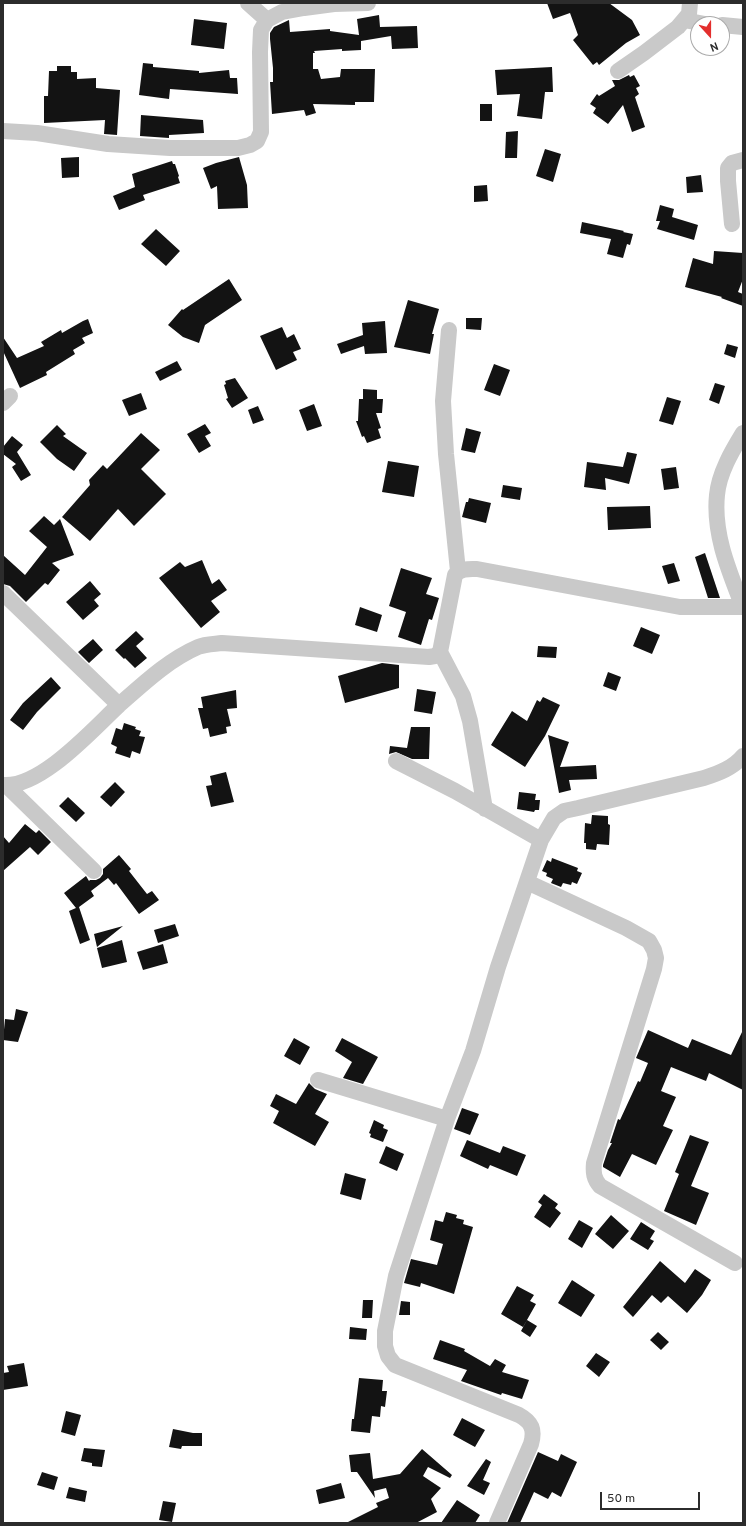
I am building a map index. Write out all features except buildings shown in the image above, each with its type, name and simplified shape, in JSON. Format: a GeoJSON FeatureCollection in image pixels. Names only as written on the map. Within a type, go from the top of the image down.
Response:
{"type":"FeatureCollection","features":[{"type":"Feature","properties":{"kind":"street"},"geometry":{"type":"LineString","coordinates":[[248,3],[254,6],[267,20]]}},
{"type":"Feature","properties":{"kind":"street"},"geometry":{"type":"LineString","coordinates":[[3,131],[37,133],[108,144],[170,148],[238,148],[250,145],[257,141],[261,132],[260,52],[262,30],[267,20],[282,12],[304,8],[334,4],[368,3]]}},
{"type":"Feature","properties":{"kind":"street"},"geometry":{"type":"LineString","coordinates":[[618,71],[678,27],[689,14],[690,3]]}},
{"type":"Feature","properties":{"kind":"street"},"geometry":{"type":"LineString","coordinates":[[684,20],[690,21]]}},
{"type":"Feature","properties":{"kind":"street"},"geometry":{"type":"LineString","coordinates":[[730,26],[743,27]]}},
{"type":"Feature","properties":{"kind":"street"},"geometry":{"type":"LineString","coordinates":[[732,224],[728,168],[732,163],[743,160]]}},
{"type":"Feature","properties":{"kind":"street"},"geometry":{"type":"LineString","coordinates":[[449,330],[442,402],[458,571]]}},
{"type":"Feature","properties":{"kind":"street"},"geometry":{"type":"LineString","coordinates":[[485,809],[470,721],[463,696],[440,652],[455,575],[458,571],[464,569],[477,569],[680,607],[743,607],[729,572],[716,516],[717,494],[722,475],[743,433]]}},
{"type":"Feature","properties":{"kind":"street"},"geometry":{"type":"LineString","coordinates":[[3,593],[119,706]]}},
{"type":"Feature","properties":{"kind":"street"},"geometry":{"type":"LineString","coordinates":[[5,785],[19,783],[35,777],[51,766],[67,754],[158,672],[200,646],[222,643],[429,657],[435,656],[440,652]]}},
{"type":"Feature","properties":{"kind":"street"},"geometry":{"type":"LineString","coordinates":[[497,1523],[531,1444],[534,1435],[531,1427],[527,1420],[519,1415],[395,1365],[388,1356],[386,1331],[396,1276],[447,1119],[473,1051],[498,968],[541,840],[554,818],[564,812],[704,778],[737,764],[743,756]]}},
{"type":"Feature","properties":{"kind":"street"},"geometry":{"type":"LineString","coordinates":[[396,761],[541,840]]}},
{"type":"Feature","properties":{"kind":"street"},"geometry":{"type":"LineString","coordinates":[[5,785],[94,871]]}},
{"type":"Feature","properties":{"kind":"street"},"geometry":{"type":"LineString","coordinates":[[527,882],[626,928],[649,942],[654,950],[656,958],[654,969],[594,1163],[593,1173],[595,1180],[600,1186],[736,1263]]}},
{"type":"Feature","properties":{"kind":"street"},"geometry":{"type":"LineString","coordinates":[[318,1080],[447,1119]]}}]}
